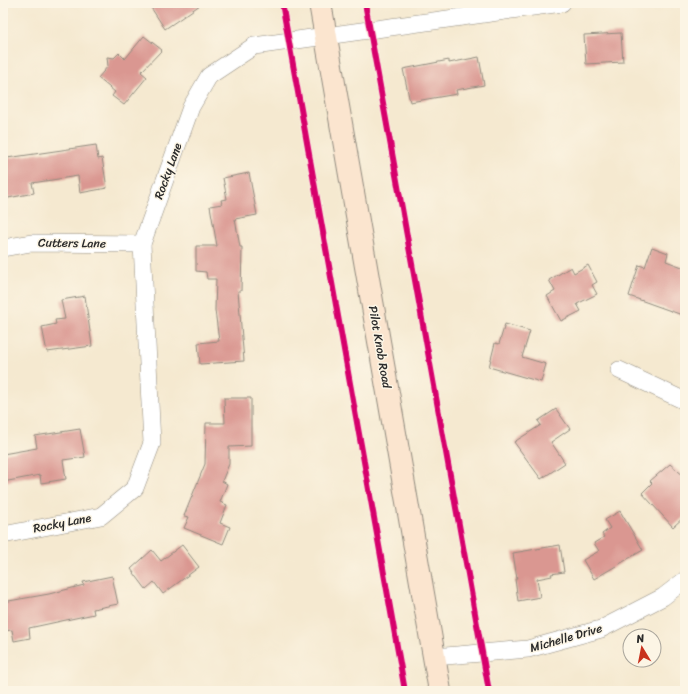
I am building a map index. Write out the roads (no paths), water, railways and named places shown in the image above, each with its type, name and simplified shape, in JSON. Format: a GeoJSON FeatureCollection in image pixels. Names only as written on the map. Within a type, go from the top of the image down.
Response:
{"type":"FeatureCollection","features":[{"type":"Feature","properties":{"kind":"main road","name":"Pilot Knob Road"},"geometry":{"type":"LineString","coordinates":[[320,3],[440,691]]}},
{"type":"Feature","properties":{"kind":"street","name":"Rocky Lane"},"geometry":{"type":"LineString","coordinates":[[3,535],[101,516],[135,488],[152,443],[142,244],[191,107],[209,76],[254,46],[562,3]]}},
{"type":"Feature","properties":{"kind":"street","name":"Cutters Lane"},"geometry":{"type":"LineString","coordinates":[[3,248],[32,243],[142,244]]}},
{"type":"Feature","properties":{"kind":"street"},"geometry":{"type":"LineString","coordinates":[[619,370],[685,401]]}},
{"type":"Feature","properties":{"kind":"street","name":"Michelle Drive"},"geometry":{"type":"LineString","coordinates":[[434,657],[528,649],[601,629],[663,597],[685,580]]}}]}
